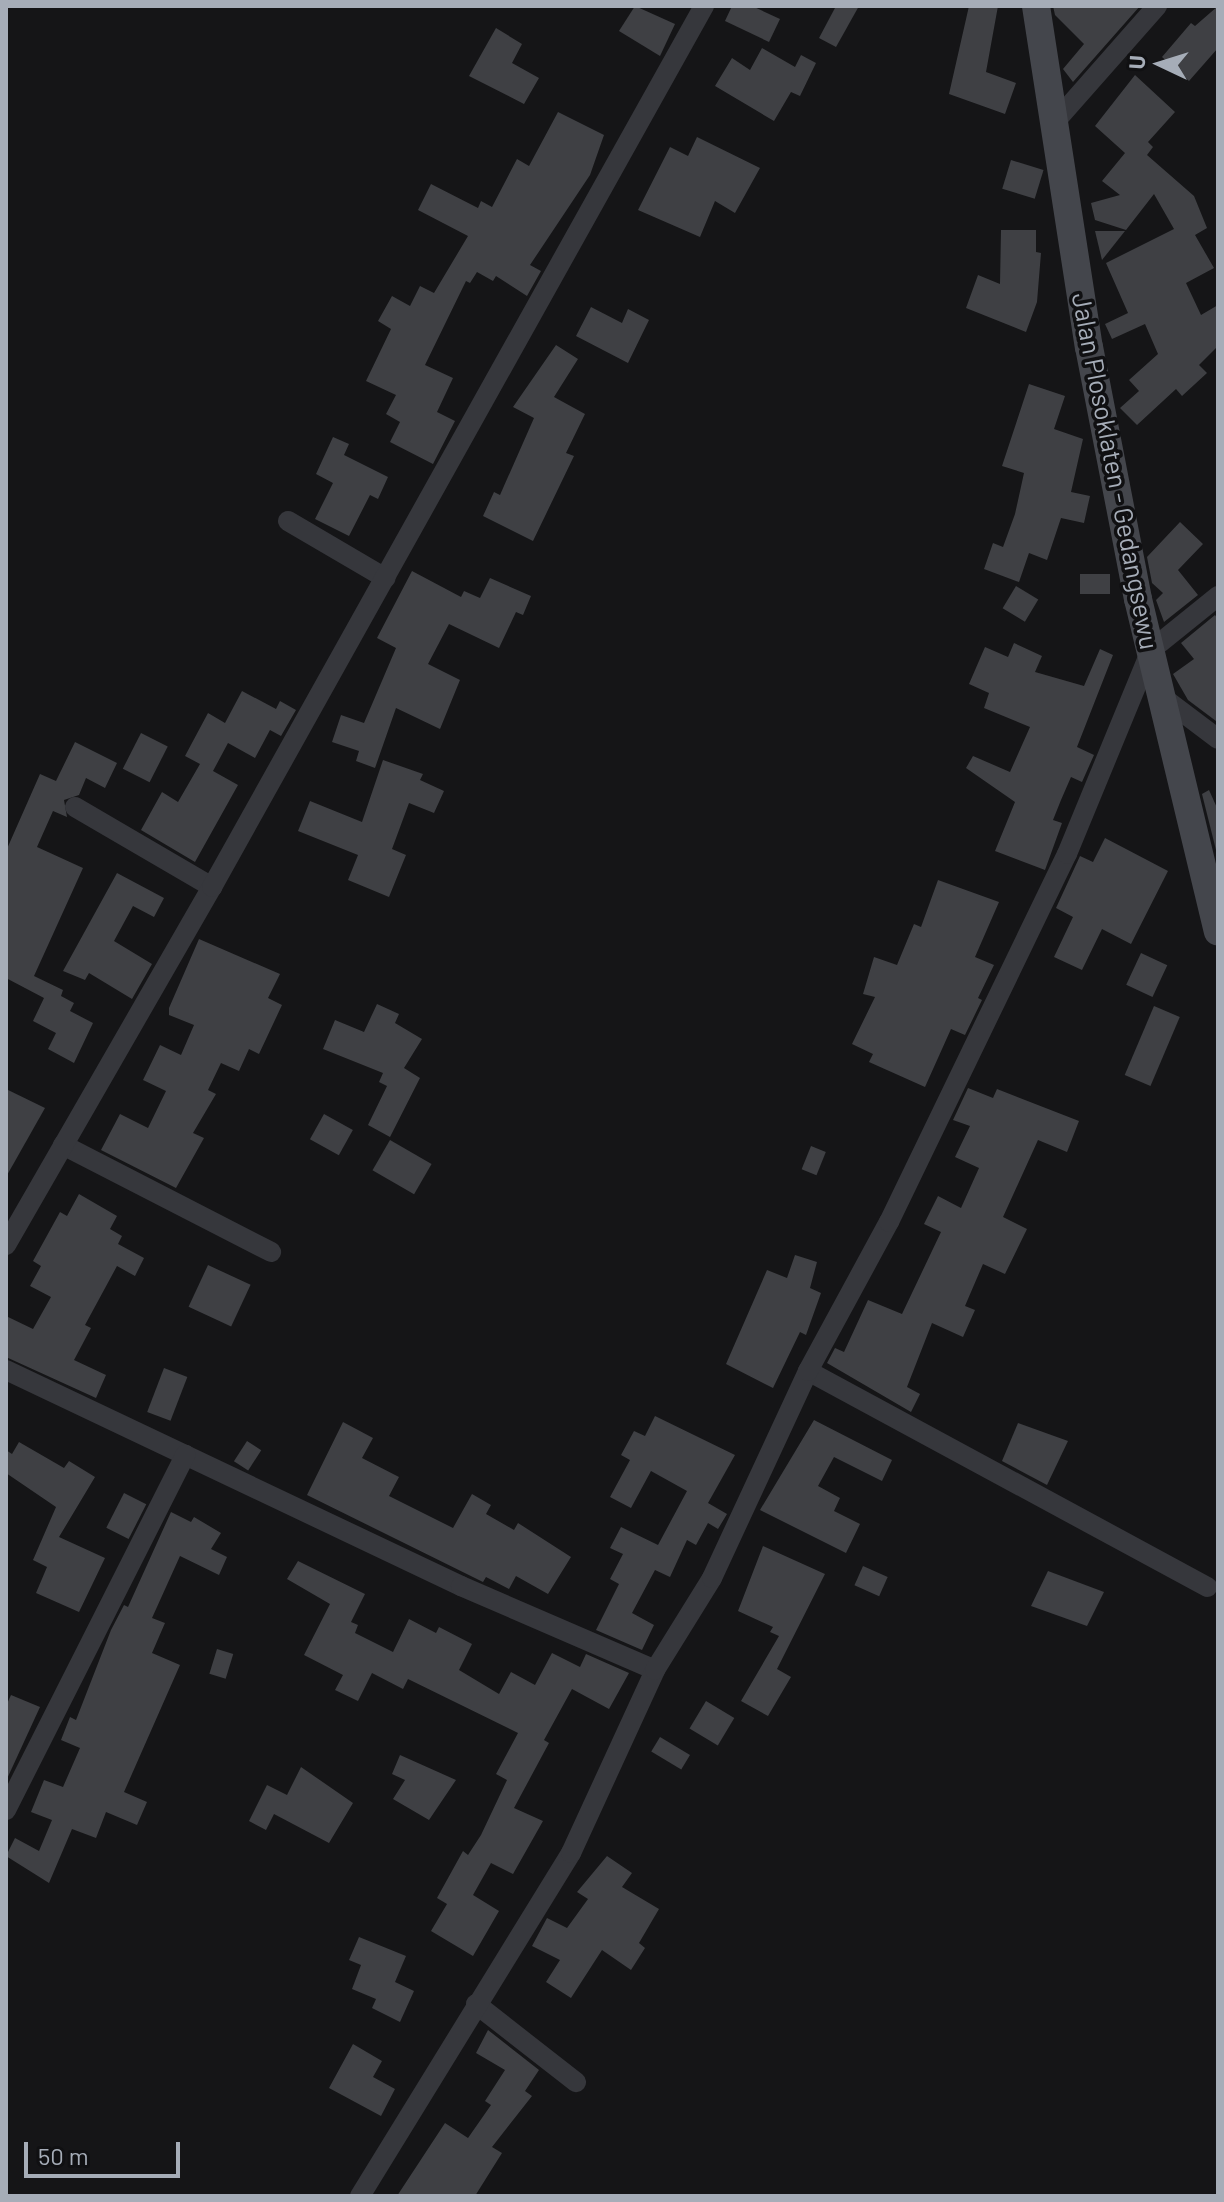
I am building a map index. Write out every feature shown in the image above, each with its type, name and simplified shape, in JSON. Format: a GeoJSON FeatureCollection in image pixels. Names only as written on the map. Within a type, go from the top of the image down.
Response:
{"type":"FeatureCollection","features":[{"type":"Feature","properties":{"kind":"main road","name":"Jalan Plosoklaten - Gedangsewu"},"geometry":{"type":"LineString","coordinates":[[1036,6],[1092,361],[1161,696],[1218,932]]}},
{"type":"Feature","properties":{"kind":"street"},"geometry":{"type":"LineString","coordinates":[[6,1245],[212,887],[704,6]]}},
{"type":"Feature","properties":{"kind":"street"},"geometry":{"type":"LineString","coordinates":[[1054,123],[1157,6]]}},
{"type":"Feature","properties":{"kind":"street"},"geometry":{"type":"LineString","coordinates":[[288,521],[385,578]]}},
{"type":"Feature","properties":{"kind":"street"},"geometry":{"type":"LineString","coordinates":[[360,2196],[571,1853],[655,1670],[712,1578],[808,1371],[889,1222],[1061,868],[1134,703],[1151,650],[1218,596]]}},
{"type":"Feature","properties":{"kind":"street"},"geometry":{"type":"LineString","coordinates":[[1161,696],[1218,739]]}},
{"type":"Feature","properties":{"kind":"street"},"geometry":{"type":"LineString","coordinates":[[75,807],[212,887]]}},
{"type":"Feature","properties":{"kind":"street"},"geometry":{"type":"LineString","coordinates":[[63,1145],[271,1252]]}},
{"type":"Feature","properties":{"kind":"street"},"geometry":{"type":"LineString","coordinates":[[6,1370],[655,1670]]}},
{"type":"Feature","properties":{"kind":"street"},"geometry":{"type":"LineString","coordinates":[[808,1371],[1207,1587]]}},
{"type":"Feature","properties":{"kind":"street"},"geometry":{"type":"LineString","coordinates":[[6,1810],[185,1455]]}},
{"type":"Feature","properties":{"kind":"street"},"geometry":{"type":"LineString","coordinates":[[476,2004],[576,2082]]}},
{"type":"Feature","properties":{"kind":"building"},"geometry":{"type":"Polygon","coordinates":[[[635,6],[675,24],[660,56],[619,31],[635,6]]]}},
{"type":"Feature","properties":{"kind":"building"},"geometry":{"type":"Polygon","coordinates":[[[732,6],[752,6],[780,19],[769,42],[725,21],[732,6]]]}},
{"type":"Feature","properties":{"kind":"building"},"geometry":{"type":"Polygon","coordinates":[[[836,6],[859,6],[836,47],[819,38],[836,6]]]}},
{"type":"Feature","properties":{"kind":"building"},"geometry":{"type":"Polygon","coordinates":[[[969,6],[998,6],[986,72],[1016,83],[1005,114],[949,94],[969,6]]]}},
{"type":"Feature","properties":{"kind":"building"},"geometry":{"type":"Polygon","coordinates":[[[1053,6],[1140,6],[1073,82],[1063,69],[1084,44],[1055,15],[1053,6]]]}},
{"type":"Feature","properties":{"kind":"building"},"geometry":{"type":"Polygon","coordinates":[[[1218,6],[1218,48],[1189,81],[1162,57],[1191,23],[1195,26],[1218,6]]]}},
{"type":"Feature","properties":{"kind":"building"},"geometry":{"type":"Polygon","coordinates":[[[496,28],[522,44],[512,63],[539,78],[524,104],[469,76],[496,28]]]}},
{"type":"Feature","properties":{"kind":"building"},"geometry":{"type":"Polygon","coordinates":[[[762,48],[795,67],[801,55],[816,63],[800,96],[791,92],[774,121],[715,86],[732,58],[750,70],[762,48]]]}},
{"type":"Feature","properties":{"kind":"building"},"geometry":{"type":"Polygon","coordinates":[[[1135,75],[1175,112],[1148,142],[1153,147],[1147,155],[1194,196],[1207,228],[1195,235],[1214,268],[1186,283],[1201,315],[1218,305],[1218,346],[1199,365],[1207,373],[1182,396],[1176,389],[1137,425],[1120,408],[1139,391],[1129,380],[1158,354],[1145,324],[1112,339],[1105,324],[1128,313],[1106,263],[1174,229],[1154,194],[1126,230],[1095,220],[1091,203],[1120,195],[1102,181],[1125,153],[1095,126],[1135,75]]]}},
{"type":"Feature","properties":{"kind":"building"},"geometry":{"type":"Polygon","coordinates":[[[558,112],[604,135],[590,175],[530,265],[541,271],[527,296],[496,276],[493,281],[477,272],[470,283],[466,281],[425,365],[453,378],[437,412],[455,421],[433,464],[390,442],[400,422],[386,414],[396,395],[366,381],[391,329],[378,321],[392,296],[410,306],[420,286],[434,293],[468,236],[418,210],[431,184],[478,208],[481,201],[492,207],[517,159],[529,166],[558,112]]]}},
{"type":"Feature","properties":{"kind":"building"},"geometry":{"type":"Polygon","coordinates":[[[697,137],[760,168],[735,213],[715,201],[700,237],[638,210],[670,147],[688,156],[697,137]]]}},
{"type":"Feature","properties":{"kind":"building"},"geometry":{"type":"Polygon","coordinates":[[[1011,160],[1044,170],[1035,199],[1002,189],[1011,160]]]}},
{"type":"Feature","properties":{"kind":"building"},"geometry":{"type":"Polygon","coordinates":[[[1001,230],[1036,230],[1036,252],[1041,253],[1037,302],[1026,332],[966,308],[978,275],[1000,284],[1001,230]]]}},
{"type":"Feature","properties":{"kind":"building"},"geometry":{"type":"Polygon","coordinates":[[[1095,231],[1125,231],[1102,260],[1095,231]]]}},
{"type":"Feature","properties":{"kind":"building"},"geometry":{"type":"Polygon","coordinates":[[[591,307],[622,323],[628,309],[649,320],[628,363],[576,336],[591,307]]]}},
{"type":"Feature","properties":{"kind":"building"},"geometry":{"type":"Polygon","coordinates":[[[556,345],[578,359],[554,397],[585,414],[566,453],[574,456],[533,541],[483,516],[494,492],[500,495],[534,418],[513,407],[556,345]]]}},
{"type":"Feature","properties":{"kind":"building"},"geometry":{"type":"Polygon","coordinates":[[[1029,384],[1065,396],[1054,429],[1083,439],[1071,492],[1090,496],[1084,523],[1061,518],[1047,560],[1029,553],[1019,582],[984,569],[993,543],[1003,547],[1015,514],[1024,473],[1002,466],[1029,384]]]}},
{"type":"Feature","properties":{"kind":"building"},"geometry":{"type":"Polygon","coordinates":[[[333,437],[349,444],[344,455],[388,477],[378,499],[370,495],[349,536],[315,519],[333,483],[316,474],[333,437]]]}},
{"type":"Feature","properties":{"kind":"building"},"geometry":{"type":"Polygon","coordinates":[[[1180,522],[1203,544],[1178,570],[1198,595],[1164,622],[1156,600],[1163,593],[1152,583],[1147,557],[1180,522]]]}},
{"type":"Feature","properties":{"kind":"building"},"geometry":{"type":"Polygon","coordinates":[[[412,571],[461,597],[464,591],[480,598],[490,578],[531,596],[523,615],[516,612],[499,648],[449,624],[428,664],[460,680],[440,729],[396,708],[375,768],[356,761],[359,751],[332,742],[341,715],[364,723],[396,648],[377,638],[412,571]]]}},
{"type":"Feature","properties":{"kind":"building"},"geometry":{"type":"Polygon","coordinates":[[[1080,574],[1110,574],[1110,594],[1080,594],[1080,574]]]}},
{"type":"Feature","properties":{"kind":"building"},"geometry":{"type":"Polygon","coordinates":[[[1016,586],[1038,599],[1025,622],[1003,608],[1016,586]]]}},
{"type":"Feature","properties":{"kind":"building"},"geometry":{"type":"Polygon","coordinates":[[[1215,615],[1218,619],[1216,721],[1188,700],[1173,674],[1194,659],[1181,643],[1215,615]]]}},
{"type":"Feature","properties":{"kind":"building"},"geometry":{"type":"Polygon","coordinates":[[[1014,643],[1042,656],[1035,672],[1084,686],[1100,649],[1113,655],[1077,747],[1094,755],[1082,782],[1071,777],[1061,800],[1053,820],[1062,823],[1045,870],[995,851],[1015,802],[966,768],[973,756],[1010,772],[1030,727],[984,708],[989,693],[969,684],[985,647],[1008,657],[1014,643]]]}},
{"type":"Feature","properties":{"kind":"building"},"geometry":{"type":"Polygon","coordinates":[[[242,691],[276,709],[280,701],[296,710],[281,736],[270,730],[255,758],[228,743],[213,771],[238,785],[195,862],[141,830],[162,792],[178,802],[200,764],[185,756],[208,713],[225,723],[242,691]]]}},
{"type":"Feature","properties":{"kind":"building"},"geometry":{"type":"Polygon","coordinates":[[[141,733],[168,747],[150,782],[123,769],[141,733]]]}},
{"type":"Feature","properties":{"kind":"building"},"geometry":{"type":"Polygon","coordinates":[[[75,742],[117,763],[105,788],[86,778],[79,795],[64,800],[67,817],[53,811],[37,847],[83,868],[34,976],[63,990],[61,996],[74,1003],[70,1011],[93,1023],[74,1063],[48,1049],[56,1033],[33,1021],[44,998],[6,978],[6,851],[40,774],[56,781],[75,742]]]}},
{"type":"Feature","properties":{"kind":"building"},"geometry":{"type":"Polygon","coordinates":[[[383,760],[423,774],[420,780],[444,791],[434,813],[409,803],[392,849],[406,855],[389,897],[348,880],[358,855],[298,831],[310,801],[362,822],[383,760]]]}},
{"type":"Feature","properties":{"kind":"building"},"geometry":{"type":"Polygon","coordinates":[[[1209,790],[1218,810],[1218,858],[1202,794],[1209,790]]]}},
{"type":"Feature","properties":{"kind":"building"},"geometry":{"type":"Polygon","coordinates":[[[1105,838],[1168,871],[1131,944],[1102,929],[1082,970],[1054,957],[1073,917],[1056,908],[1080,856],[1093,862],[1105,838]]]}},
{"type":"Feature","properties":{"kind":"building"},"geometry":{"type":"Polygon","coordinates":[[[117,873],[164,898],[154,917],[133,906],[114,941],[152,964],[132,999],[89,973],[85,980],[63,971],[117,873]]]}},
{"type":"Feature","properties":{"kind":"building"},"geometry":{"type":"Polygon","coordinates":[[[938,880],[999,902],[975,957],[994,965],[978,998],[982,1000],[965,1035],[951,1029],[925,1087],[869,1062],[873,1054],[852,1044],[875,997],[863,994],[874,957],[897,965],[914,924],[921,927],[938,880]]]}},
{"type":"Feature","properties":{"kind":"building"},"geometry":{"type":"Polygon","coordinates":[[[199,939],[280,974],[268,998],[282,1005],[259,1054],[249,1049],[239,1071],[221,1063],[208,1090],[216,1094],[193,1133],[204,1138],[176,1188],[101,1150],[120,1114],[148,1128],[166,1091],[143,1080],[160,1045],[181,1055],[194,1025],[169,1015],[169,1008],[199,939]]]}},
{"type":"Feature","properties":{"kind":"building"},"geometry":{"type":"Polygon","coordinates":[[[1141,953],[1167,965],[1152,997],[1126,985],[1141,953]]]}},
{"type":"Feature","properties":{"kind":"building"},"geometry":{"type":"Polygon","coordinates":[[[377,1004],[399,1014],[395,1023],[422,1039],[404,1068],[420,1078],[390,1137],[368,1125],[387,1086],[379,1082],[383,1073],[323,1049],[335,1020],[364,1032],[377,1004]]]}},
{"type":"Feature","properties":{"kind":"building"},"geometry":{"type":"Polygon","coordinates":[[[1154,1006],[1180,1017],[1150,1086],[1125,1075],[1154,1006]]]}},
{"type":"Feature","properties":{"kind":"building"},"geometry":{"type":"Polygon","coordinates":[[[968,1088],[993,1098],[997,1089],[1079,1121],[1067,1152],[1038,1140],[1003,1217],[1027,1229],[1005,1274],[983,1264],[965,1306],[975,1310],[963,1337],[932,1323],[907,1387],[920,1394],[911,1412],[827,1363],[835,1348],[844,1352],[868,1300],[902,1314],[941,1232],[924,1224],[938,1196],[961,1208],[979,1168],[955,1157],[970,1126],[953,1120],[968,1088]]]}},
{"type":"Feature","properties":{"kind":"building"},"geometry":{"type":"Polygon","coordinates":[[[6,1089],[45,1108],[6,1177],[6,1089]]]}},
{"type":"Feature","properties":{"kind":"building"},"geometry":{"type":"Polygon","coordinates":[[[324,1114],[353,1130],[339,1155],[310,1139],[324,1114]]]}},
{"type":"Feature","properties":{"kind":"building"},"geometry":{"type":"Polygon","coordinates":[[[390,1140],[432,1164],[414,1194],[372,1170],[390,1140]]]}},
{"type":"Feature","properties":{"kind":"building"},"geometry":{"type":"Polygon","coordinates":[[[811,1146],[826,1152],[816,1175],[802,1169],[811,1146]]]}},
{"type":"Feature","properties":{"kind":"building"},"geometry":{"type":"Polygon","coordinates":[[[79,1194],[117,1216],[110,1229],[122,1236],[118,1244],[144,1258],[135,1276],[117,1266],[85,1325],[91,1328],[74,1360],[106,1375],[96,1398],[6,1357],[6,1316],[33,1329],[51,1297],[30,1286],[41,1266],[33,1261],[60,1212],[67,1216],[79,1194]]]}},
{"type":"Feature","properties":{"kind":"building"},"geometry":{"type":"Polygon","coordinates":[[[795,1255],[817,1262],[810,1288],[821,1293],[806,1335],[800,1332],[773,1388],[726,1364],[767,1270],[787,1278],[795,1255]]]}},
{"type":"Feature","properties":{"kind":"building"},"geometry":{"type":"Polygon","coordinates":[[[208,1265],[251,1285],[231,1327],[189,1307],[208,1265]]]}},
{"type":"Feature","properties":{"kind":"building"},"geometry":{"type":"Polygon","coordinates":[[[164,1368],[187,1377],[170,1421],[147,1412],[164,1368]]]}},
{"type":"Feature","properties":{"kind":"building"},"geometry":{"type":"Polygon","coordinates":[[[655,1416],[735,1455],[708,1503],[727,1514],[718,1529],[708,1523],[696,1545],[687,1540],[670,1577],[655,1570],[632,1613],[654,1625],[642,1650],[596,1630],[619,1584],[610,1579],[623,1554],[610,1548],[621,1527],[658,1545],[687,1491],[651,1471],[631,1508],[610,1497],[630,1460],[621,1455],[634,1431],[645,1436],[655,1416]]]}},
{"type":"Feature","properties":{"kind":"building"},"geometry":{"type":"Polygon","coordinates":[[[814,1420],[892,1460],[882,1481],[834,1457],[818,1486],[840,1498],[834,1511],[860,1524],[846,1553],[760,1510],[814,1420]]]}},
{"type":"Feature","properties":{"kind":"building"},"geometry":{"type":"Polygon","coordinates":[[[343,1422],[373,1438],[362,1458],[399,1477],[389,1496],[453,1528],[472,1494],[491,1505],[486,1514],[514,1530],[518,1523],[571,1557],[548,1594],[516,1576],[509,1589],[486,1577],[483,1582],[307,1495],[343,1422]]]}},
{"type":"Feature","properties":{"kind":"building"},"geometry":{"type":"Polygon","coordinates":[[[1018,1423],[1068,1441],[1047,1485],[1002,1461],[1018,1423]]]}},
{"type":"Feature","properties":{"kind":"building"},"geometry":{"type":"Polygon","coordinates":[[[247,1441],[261,1450],[248,1470],[234,1461],[247,1441]]]}},
{"type":"Feature","properties":{"kind":"building"},"geometry":{"type":"Polygon","coordinates":[[[19,1442],[64,1468],[69,1461],[95,1477],[59,1537],[105,1558],[79,1612],[36,1593],[47,1567],[33,1560],[56,1507],[6,1473],[6,1450],[12,1454],[19,1442]]]}},
{"type":"Feature","properties":{"kind":"building"},"geometry":{"type":"Polygon","coordinates":[[[124,1493],[146,1504],[129,1539],[106,1528],[124,1493]]]}},
{"type":"Feature","properties":{"kind":"building"},"geometry":{"type":"Polygon","coordinates":[[[171,1512],[191,1522],[194,1517],[221,1533],[211,1549],[227,1557],[219,1575],[180,1556],[152,1618],[165,1623],[152,1653],[180,1665],[124,1792],[147,1802],[137,1825],[106,1812],[96,1838],[72,1829],[49,1883],[6,1856],[15,1838],[39,1851],[52,1820],[31,1812],[44,1780],[63,1787],[80,1748],[61,1740],[70,1717],[76,1720],[111,1630],[124,1605],[128,1607],[171,1512]]]}},
{"type":"Feature","properties":{"kind":"building"},"geometry":{"type":"Polygon","coordinates":[[[763,1546],[825,1574],[777,1669],[791,1677],[768,1716],[741,1701],[779,1636],[770,1632],[773,1627],[738,1611],[763,1546]]]}},
{"type":"Feature","properties":{"kind":"building"},"geometry":{"type":"Polygon","coordinates":[[[298,1561],[365,1594],[351,1622],[358,1625],[355,1633],[393,1652],[409,1619],[436,1633],[439,1627],[472,1644],[459,1670],[499,1694],[511,1672],[535,1685],[552,1653],[580,1667],[586,1654],[629,1673],[609,1709],[572,1689],[544,1740],[549,1743],[514,1808],[543,1821],[513,1874],[491,1863],[473,1895],[499,1911],[473,1956],[431,1931],[447,1904],[437,1898],[463,1851],[468,1855],[481,1835],[507,1780],[496,1774],[518,1733],[408,1679],[403,1689],[372,1673],[358,1701],[335,1690],[343,1675],[304,1655],[330,1604],[287,1579],[298,1561]]]}},
{"type":"Feature","properties":{"kind":"building"},"geometry":{"type":"Polygon","coordinates":[[[863,1566],[888,1577],[879,1596],[854,1585],[863,1566]]]}},
{"type":"Feature","properties":{"kind":"building"},"geometry":{"type":"Polygon","coordinates":[[[1048,1571],[1104,1592],[1087,1626],[1031,1606],[1048,1571]]]}},
{"type":"Feature","properties":{"kind":"building"},"geometry":{"type":"Polygon","coordinates":[[[217,1649],[233,1654],[226,1679],[209,1674],[217,1649]]]}},
{"type":"Feature","properties":{"kind":"building"},"geometry":{"type":"Polygon","coordinates":[[[11,1695],[40,1707],[6,1781],[6,1706],[11,1695]]]}},
{"type":"Feature","properties":{"kind":"building"},"geometry":{"type":"Polygon","coordinates":[[[706,1701],[734,1718],[718,1745],[690,1728],[706,1701]]]}},
{"type":"Feature","properties":{"kind":"building"},"geometry":{"type":"Polygon","coordinates":[[[660,1737],[690,1755],[681,1770],[651,1752],[660,1737]]]}},
{"type":"Feature","properties":{"kind":"building"},"geometry":{"type":"Polygon","coordinates":[[[400,1755],[456,1780],[429,1820],[393,1799],[405,1780],[392,1774],[400,1755]]]}},
{"type":"Feature","properties":{"kind":"building"},"geometry":{"type":"Polygon","coordinates":[[[301,1767],[353,1803],[329,1843],[274,1814],[266,1830],[249,1821],[267,1785],[287,1795],[301,1767]]]}},
{"type":"Feature","properties":{"kind":"building"},"geometry":{"type":"Polygon","coordinates":[[[607,1856],[632,1873],[622,1887],[659,1909],[639,1943],[645,1948],[631,1970],[602,1950],[571,1998],[546,1982],[560,1960],[532,1946],[547,1918],[567,1928],[588,1899],[577,1892],[607,1856]]]}},
{"type":"Feature","properties":{"kind":"building"},"geometry":{"type":"Polygon","coordinates":[[[359,1937],[406,1956],[395,1982],[414,1991],[400,2022],[372,2008],[376,1999],[352,1989],[361,1965],[349,1960],[359,1937]]]}},
{"type":"Feature","properties":{"kind":"building"},"geometry":{"type":"Polygon","coordinates":[[[488,2030],[539,2070],[525,2091],[532,2096],[492,2147],[502,2153],[475,2196],[397,2196],[445,2123],[468,2138],[491,2105],[485,2101],[505,2070],[476,2053],[488,2030]]]}},
{"type":"Feature","properties":{"kind":"building"},"geometry":{"type":"Polygon","coordinates":[[[353,2044],[382,2061],[373,2077],[395,2089],[381,2116],[329,2088],[353,2044]]]}}]}
